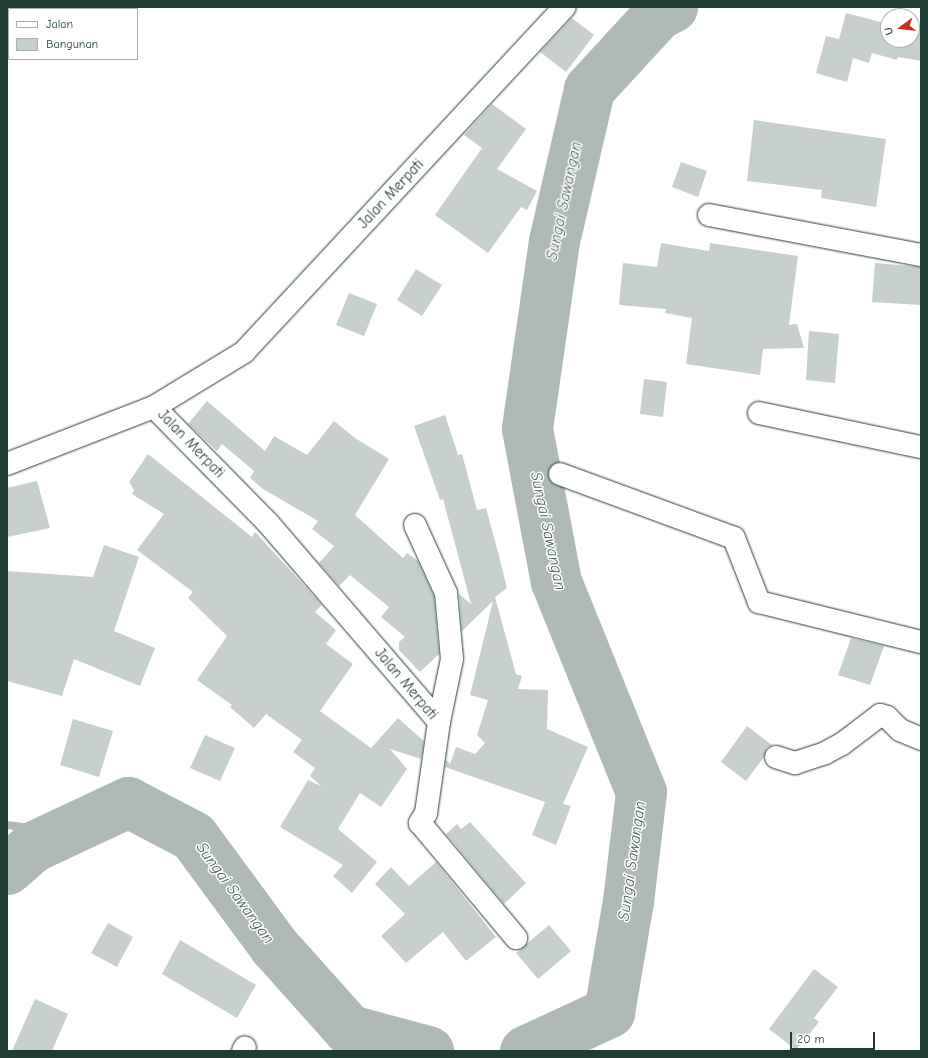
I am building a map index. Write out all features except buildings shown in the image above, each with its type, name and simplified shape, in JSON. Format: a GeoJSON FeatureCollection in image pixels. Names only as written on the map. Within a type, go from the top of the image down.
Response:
{"type":"FeatureCollection","features":[{"type":"Feature","properties":{"kind":"street","name":"Jalan Merpati"},"geometry":{"type":"LineString","coordinates":[[516,938],[420,823],[426,813],[439,722],[268,523],[154,407],[244,352],[565,7]]}},
{"type":"Feature","properties":{"kind":"street"},"geometry":{"type":"LineString","coordinates":[[709,215],[921,255]]}},
{"type":"Feature","properties":{"kind":"street"},"geometry":{"type":"LineString","coordinates":[[7,464],[154,407]]}},
{"type":"Feature","properties":{"kind":"street"},"geometry":{"type":"LineString","coordinates":[[759,414],[921,447]]}},
{"type":"Feature","properties":{"kind":"street"},"geometry":{"type":"LineString","coordinates":[[560,474],[734,538],[759,602],[921,642]]}},
{"type":"Feature","properties":{"kind":"street"},"geometry":{"type":"LineString","coordinates":[[415,525],[446,592],[452,659],[439,722]]}},
{"type":"Feature","properties":{"kind":"street"},"geometry":{"type":"LineString","coordinates":[[776,757],[796,763],[825,753],[842,744],[880,715],[887,717],[900,730],[921,739]]}},
{"type":"Feature","properties":{"kind":"waterway","name":"Sungai Sawangan"},"geometry":{"type":"LineString","coordinates":[[525,1051],[609,1012],[628,901],[641,792],[556,582],[527,428],[554,241],[589,89],[658,14],[672,7]]}},
{"type":"Feature","properties":{"kind":"waterway","name":"Sungai Sawangan"},"geometry":{"type":"LineString","coordinates":[[7,869],[32,847],[128,802],[193,836],[274,946],[349,1030],[428,1051]]}},
{"type":"Feature","properties":{"kind":"waterway"},"geometry":{"type":"LineString","coordinates":[[7,825],[65,832]]}}]}
